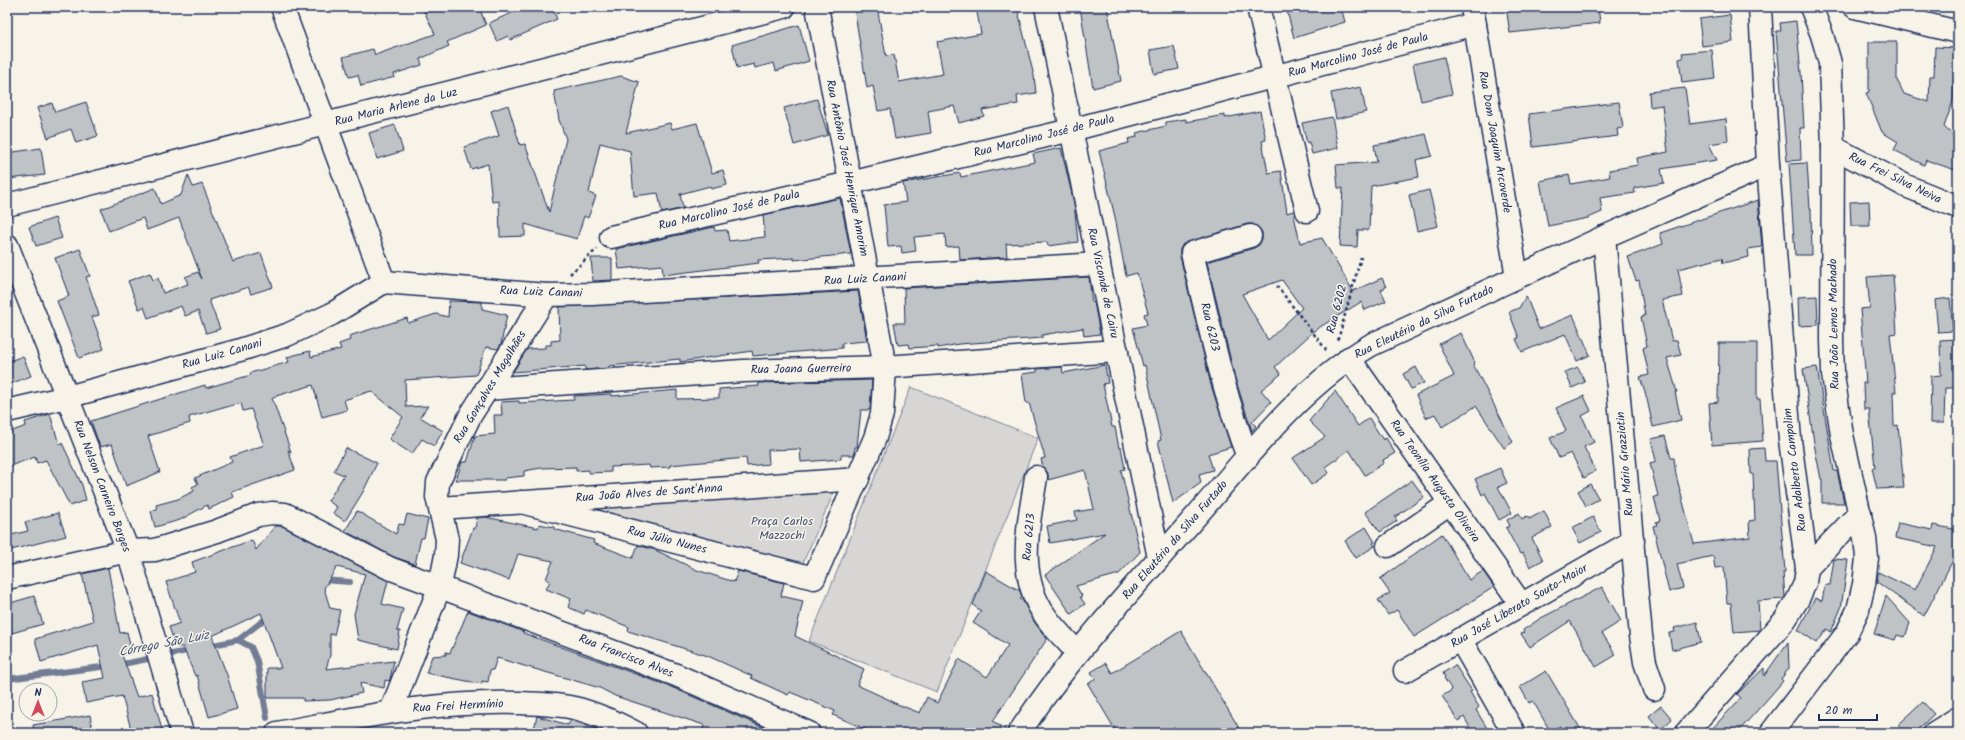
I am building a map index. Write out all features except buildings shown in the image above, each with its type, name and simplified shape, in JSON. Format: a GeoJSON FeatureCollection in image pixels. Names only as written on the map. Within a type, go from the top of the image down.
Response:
{"type":"FeatureCollection","features":[{"type":"Feature","properties":{"kind":"street"},"geometry":{"type":"LineString","coordinates":[[282,7],[384,282]]}},
{"type":"Feature","properties":{"kind":"street","name":"Rua Maria Arlene da Luz"},"geometry":{"type":"LineString","coordinates":[[7,205],[326,125],[784,7]]}},
{"type":"Feature","properties":{"kind":"street","name":"Rua Antônio José Henrique Amorim"},"geometry":{"type":"LineString","coordinates":[[814,578],[875,438],[882,414],[885,367],[817,7]]}},
{"type":"Feature","properties":{"kind":"street","name":"Rua Visconde de Cairu"},"geometry":{"type":"LineString","coordinates":[[1046,7],[1159,558]]}},
{"type":"Feature","properties":{"kind":"street"},"geometry":{"type":"LineString","coordinates":[[1258,7],[1307,211]]}},
{"type":"Feature","properties":{"kind":"street","name":"Rua João Lemos Machado"},"geometry":{"type":"LineString","coordinates":[[1771,733],[1848,633],[1858,610],[1864,584],[1866,558],[1865,538],[1842,435],[1833,375],[1833,147],[1830,63],[1822,35],[1811,7]]}},
{"type":"Feature","properties":{"kind":"street"},"geometry":{"type":"LineString","coordinates":[[1855,7],[1958,32]]}},
{"type":"Feature","properties":{"kind":"street"},"geometry":{"type":"LineString","coordinates":[[1766,9],[1768,165]]}},
{"type":"Feature","properties":{"kind":"street","name":"Rua Marcolino José de Paula"},"geometry":{"type":"LineString","coordinates":[[611,236],[850,183],[1071,130],[1275,77],[1473,15]]}},
{"type":"Feature","properties":{"kind":"street","name":"Rua Dom Joaquim Arcoverde"},"geometry":{"type":"LineString","coordinates":[[1473,15],[1517,277]]}},
{"type":"Feature","properties":{"kind":"street","name":"Rua Frei Silva Neiva"},"geometry":{"type":"LineString","coordinates":[[1833,147],[1906,186],[1958,207]]}},
{"type":"Feature","properties":{"kind":"street","name":"Rua Eleutério da Silva Furtado"},"geometry":{"type":"LineString","coordinates":[[1020,733],[1049,689],[1077,652],[1248,457],[1342,355],[1371,345],[1604,237],[1768,165]]}},
{"type":"Feature","properties":{"kind":"street","name":"Rua Adalberto Campolim"},"geometry":{"type":"LineString","coordinates":[[1686,733],[1785,620],[1798,600],[1804,583],[1806,568],[1790,440],[1768,165]]}},
{"type":"Feature","properties":{"kind":"street","name":"Rua 6203"},"geometry":{"type":"LineString","coordinates":[[1248,457],[1235,425],[1225,391],[1192,254],[1250,236]]}},
{"type":"Feature","properties":{"kind":"street","name":"Rua Mário Grazziotin"},"geometry":{"type":"LineString","coordinates":[[1604,237],[1633,541],[1640,636],[1645,662],[1654,689]]}},
{"type":"Feature","properties":{"kind":"street","name":"Rua Nelson Carneiro Borges"},"geometry":{"type":"LineString","coordinates":[[7,245],[128,551],[158,647],[182,733]]}},
{"type":"Feature","properties":{"kind":"street","name":"Rua Luiz Canani"},"geometry":{"type":"LineString","coordinates":[[7,411],[67,397],[240,350],[287,335],[332,314],[384,282],[547,295],[643,292],[1099,264]]}},
{"type":"Feature","properties":{"kind":"street","name":"Rua Gonçalves Magalhães"},"geometry":{"type":"LineString","coordinates":[[391,711],[440,586],[446,555],[447,539],[437,497],[438,482],[460,434],[486,389],[547,295]]}},
{"type":"Feature","properties":{"kind":"street","name":"Rua Joana Guerreiro"},"geometry":{"type":"LineString","coordinates":[[486,389],[743,370],[885,367],[1117,351]]}},
{"type":"Feature","properties":{"kind":"street","name":"Rua Teonília Augusta Oliveira"},"geometry":{"type":"LineString","coordinates":[[1342,355],[1450,503],[1521,604]]}},
{"type":"Feature","properties":{"kind":"street","name":"Rua 6213"},"geometry":{"type":"LineString","coordinates":[[1036,477],[1026,545],[1026,564],[1029,583],[1036,601],[1046,618],[1077,652]]}},
{"type":"Feature","properties":{"kind":"street","name":"Rua João Alves de Sant'Anna"},"geometry":{"type":"LineString","coordinates":[[440,508],[858,479]]}},
{"type":"Feature","properties":{"kind":"street","name":"Rua Júlio Nunes"},"geometry":{"type":"LineString","coordinates":[[521,502],[814,578]]}},
{"type":"Feature","properties":{"kind":"street"},"geometry":{"type":"LineString","coordinates":[[1388,546],[1450,503]]}},
{"type":"Feature","properties":{"kind":"street","name":"Rua Francisco Alves"},"geometry":{"type":"LineString","coordinates":[[7,578],[128,551],[155,550],[182,543],[258,515],[272,513],[285,514],[373,560],[676,675],[809,733]]}},
{"type":"Feature","properties":{"kind":"street"},"geometry":{"type":"LineString","coordinates":[[1806,568],[1860,514]]}},
{"type":"Feature","properties":{"kind":"street","name":"Rua José Liberato Souto-Maior"},"geometry":{"type":"LineString","coordinates":[[1405,671],[1633,541]]}},
{"type":"Feature","properties":{"kind":"street"},"geometry":{"type":"LineString","coordinates":[[1460,639],[1514,733]]}},
{"type":"Feature","properties":{"kind":"street","name":"Rua Frei Hermínio"},"geometry":{"type":"LineString","coordinates":[[277,733],[391,711],[472,703],[540,704],[574,708],[620,724],[636,733]]}},
{"type":"Feature","properties":{"kind":"street"},"geometry":{"type":"LineString","coordinates":[[1934,733],[1958,718]]}},
{"type":"Feature","properties":{"kind":"path"},"geometry":{"type":"LineString","coordinates":[[547,295],[611,236]]}},
{"type":"Feature","properties":{"kind":"path","name":"Rua 6202"},"geometry":{"type":"LineString","coordinates":[[1342,355],[1360,257]]}},
{"type":"Feature","properties":{"kind":"path"},"geometry":{"type":"LineString","coordinates":[[1277,286],[1327,351],[1342,355]]}},
{"type":"Feature","properties":{"kind":"green space"},"geometry":{"type":"Polygon","coordinates":[[[911,387],[1038,438],[937,692],[809,641],[911,387]]]}},
{"type":"Feature","properties":{"kind":"green space","name":"Praça Carlos Mazzochi"},"geometry":{"type":"Polygon","coordinates":[[[835,490],[801,567],[607,513],[611,506],[835,490]]]}},
{"type":"Feature","properties":{"kind":"waterway"},"geometry":{"type":"LineString","coordinates":[[322,580],[350,582]]}},
{"type":"Feature","properties":{"kind":"waterway"},"geometry":{"type":"LineString","coordinates":[[238,640],[269,616]]}},
{"type":"Feature","properties":{"kind":"waterway","name":"Córrego São Luiz"},"geometry":{"type":"LineString","coordinates":[[208,646],[238,640],[251,647],[257,661],[267,718]]}},
{"type":"Feature","properties":{"kind":"waterway","name":"Córrego São Luiz"},"geometry":{"type":"LineString","coordinates":[[118,665],[192,650]]}},
{"type":"Feature","properties":{"kind":"waterway","name":"Córrego São Luiz"},"geometry":{"type":"LineString","coordinates":[[7,679],[109,666]]}}]}
